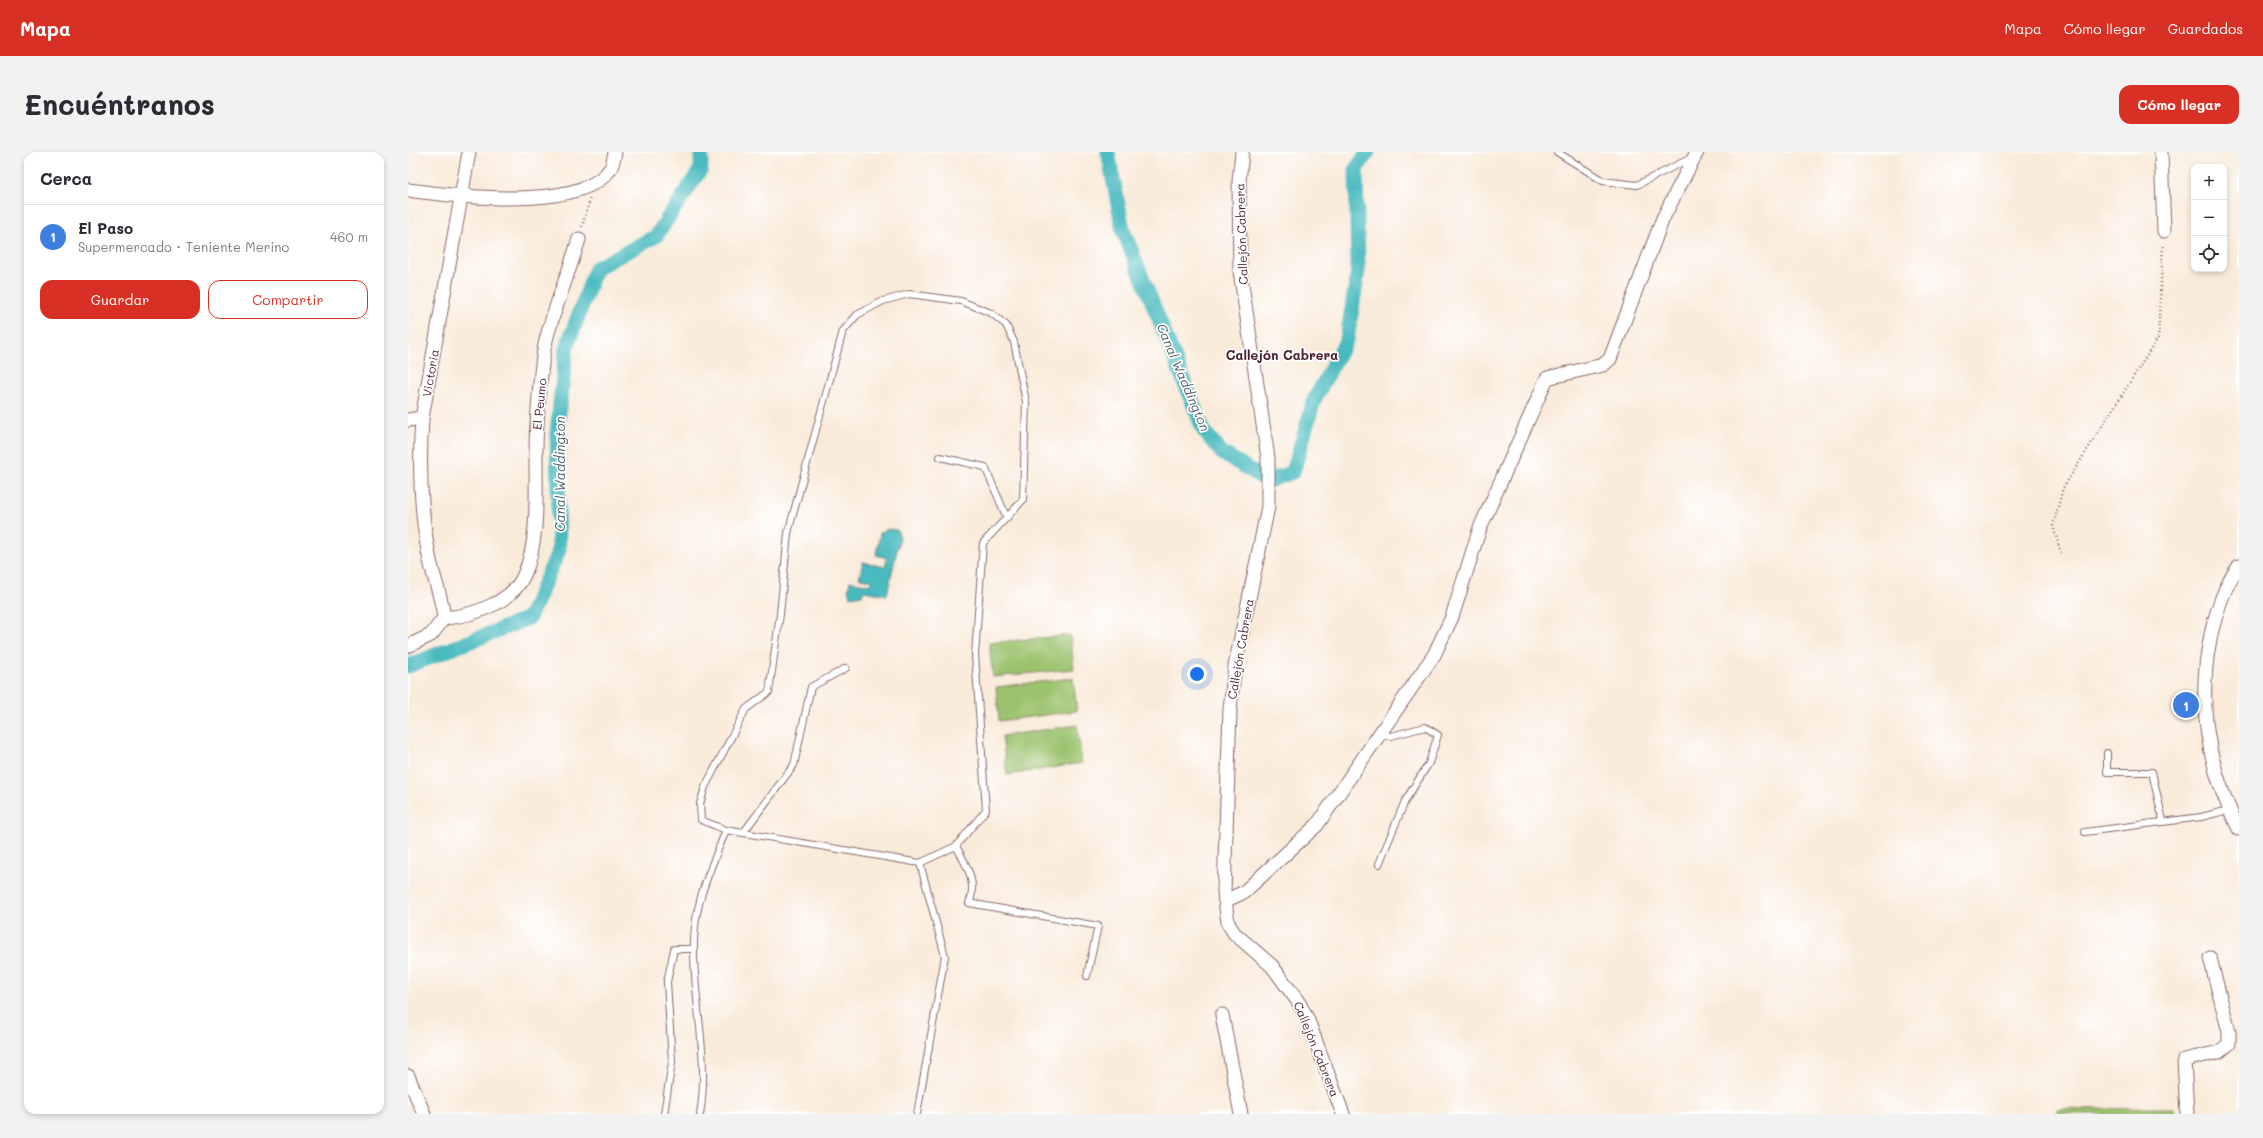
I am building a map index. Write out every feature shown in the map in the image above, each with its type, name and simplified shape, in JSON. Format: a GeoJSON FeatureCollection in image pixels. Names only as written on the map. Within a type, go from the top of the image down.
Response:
{"type":"FeatureCollection","features":[{"type":"Feature","properties":{"kind":"street","name":"Victoria"},"geometry":{"type":"LineString","coordinates":[[444,618],[429,556],[421,504],[420,451],[422,418],[469,152]]}},
{"type":"Feature","properties":{"kind":"street"},"geometry":{"type":"LineString","coordinates":[[408,190],[462,197],[519,198],[561,194],[595,183],[610,169],[615,152]]}},
{"type":"Feature","properties":{"kind":"street","name":"Callejón Cabrera"},"geometry":{"type":"LineString","coordinates":[[1242,152],[1239,181],[1240,271],[1268,466],[1268,507],[1235,666],[1230,709],[1227,765],[1225,901],[1228,923],[1234,933],[1272,966],[1299,1003],[1307,1018],[1343,1114]]}},
{"type":"Feature","properties":{"kind":"street"},"geometry":{"type":"LineString","coordinates":[[2161,152],[2164,231]]}},
{"type":"Feature","properties":{"kind":"street"},"geometry":{"type":"LineString","coordinates":[[1225,901],[1244,892],[1317,825],[1434,655],[1452,617],[1480,528],[1547,378],[1603,365],[1610,359],[1663,218],[1695,155]]}},
{"type":"Feature","properties":{"kind":"street","name":"El Peumo"},"geometry":{"type":"LineString","coordinates":[[444,618],[460,617],[475,612],[507,596],[524,576],[532,551],[536,426],[546,341],[579,239]]}},
{"type":"Feature","properties":{"kind":"street"},"geometry":{"type":"LineString","coordinates":[[408,420],[422,418]]}},
{"type":"Feature","properties":{"kind":"street"},"geometry":{"type":"LineString","coordinates":[[2239,566],[2235,578],[2215,620],[2209,642],[2204,689],[2207,739],[2220,787],[2229,810],[2239,829]]}},
{"type":"Feature","properties":{"kind":"street"},"geometry":{"type":"LineString","coordinates":[[408,646],[431,635],[444,618]]}},
{"type":"Feature","properties":{"kind":"street"},"geometry":{"type":"LineString","coordinates":[[2187,1114],[2184,1060],[2219,1052],[2229,1044],[2229,1032],[2210,958]]}},
{"type":"Feature","properties":{"kind":"street"},"geometry":{"type":"LineString","coordinates":[[1222,1015],[1241,1114]]}},
{"type":"Feature","properties":{"kind":"street"},"geometry":{"type":"LineString","coordinates":[[408,1076],[424,1114]]}},
{"type":"Feature","properties":{"kind":"lane"},"geometry":{"type":"LineString","coordinates":[[1557,152],[1603,181],[1637,185],[1695,155]]}},
{"type":"Feature","properties":{"kind":"lane"},"geometry":{"type":"LineString","coordinates":[[909,294],[961,301],[991,313],[1006,325],[1014,342],[1026,402],[1023,500],[1007,518],[983,543],[976,628],[975,655],[986,810],[956,846],[920,863],[726,830],[701,820],[700,804],[705,787],[746,709],[769,692],[780,614],[788,533],[842,331],[857,315],[883,301],[909,294]]}},
{"type":"Feature","properties":{"kind":"lane"},"geometry":{"type":"LineString","coordinates":[[940,457],[985,467],[1007,518]]}},
{"type":"Feature","properties":{"kind":"lane"},"geometry":{"type":"LineString","coordinates":[[743,833],[794,765],[811,687],[846,668]]}},
{"type":"Feature","properties":{"kind":"lane"},"geometry":{"type":"LineString","coordinates":[[1379,864],[1405,801],[1430,763],[1438,735],[1424,727],[1391,736],[1380,734]]}},
{"type":"Feature","properties":{"kind":"lane"},"geometry":{"type":"LineString","coordinates":[[2107,753],[2107,772],[2152,772],[2163,820]]}},
{"type":"Feature","properties":{"kind":"lane"},"geometry":{"type":"LineString","coordinates":[[2085,832],[2163,820],[2201,816],[2229,810]]}},
{"type":"Feature","properties":{"kind":"lane"},"geometry":{"type":"LineString","coordinates":[[700,1114],[703,1094],[703,1062],[697,1011],[694,949],[699,904],[707,874],[726,830]]}},
{"type":"Feature","properties":{"kind":"lane"},"geometry":{"type":"LineString","coordinates":[[956,846],[970,876],[973,894],[969,903],[1098,926],[1087,976]]}},
{"type":"Feature","properties":{"kind":"lane"},"geometry":{"type":"LineString","coordinates":[[917,1114],[945,956],[920,863]]}},
{"type":"Feature","properties":{"kind":"lane"},"geometry":{"type":"LineString","coordinates":[[664,1114],[672,1062],[667,982],[674,949],[694,949]]}},
{"type":"Feature","properties":{"kind":"path"},"geometry":{"type":"LineString","coordinates":[[579,239],[595,183]]}},
{"type":"Feature","properties":{"kind":"path"},"geometry":{"type":"LineString","coordinates":[[2062,553],[2053,526],[2063,488],[2158,338],[2164,231]]}},
{"type":"Feature","properties":{"kind":"green space"},"geometry":{"type":"Polygon","coordinates":[[[1070,635],[1074,669],[993,677],[989,643],[1070,635]]]}},
{"type":"Feature","properties":{"kind":"green space"},"geometry":{"type":"Polygon","coordinates":[[[1073,678],[1077,711],[999,721],[996,687],[1073,678]]]}},
{"type":"Feature","properties":{"kind":"green space"},"geometry":{"type":"Polygon","coordinates":[[[1077,725],[1082,763],[1007,775],[1002,736],[1077,725]]]}},
{"type":"Feature","properties":{"kind":"green space"},"geometry":{"type":"Polygon","coordinates":[[[2173,1108],[2173,1114],[2058,1114],[2058,1109],[2173,1108]]]}},
{"type":"Feature","properties":{"kind":"water"},"geometry":{"type":"Polygon","coordinates":[[[888,529],[897,530],[900,537],[887,595],[864,591],[862,595],[851,597],[848,590],[850,581],[870,585],[871,580],[859,578],[863,562],[885,567],[887,558],[876,555],[880,533],[888,529]]]}},
{"type":"Feature","properties":{"kind":"waterway","name":"Canal Waddington"},"geometry":{"type":"LineString","coordinates":[[408,666],[529,618],[559,550],[557,432],[566,349],[596,268],[656,236],[701,169],[701,152]]}},
{"type":"Feature","properties":{"kind":"waterway","name":"Canal Waddington"},"geometry":{"type":"LineString","coordinates":[[1108,152],[1123,230],[1204,431],[1222,453],[1268,481],[1293,472],[1314,400],[1347,339],[1358,271],[1356,169],[1368,152]]}},
{"type":"Feature","properties":{"kind":"place","name":"El Paso"},"geometry":{"type":"Point","coordinates":[2186,705]}},
{"type":"Feature","properties":{"kind":"district","name":"Callejón Cabrera"},"geometry":{"type":"Point","coordinates":[1282,354]}}]}
